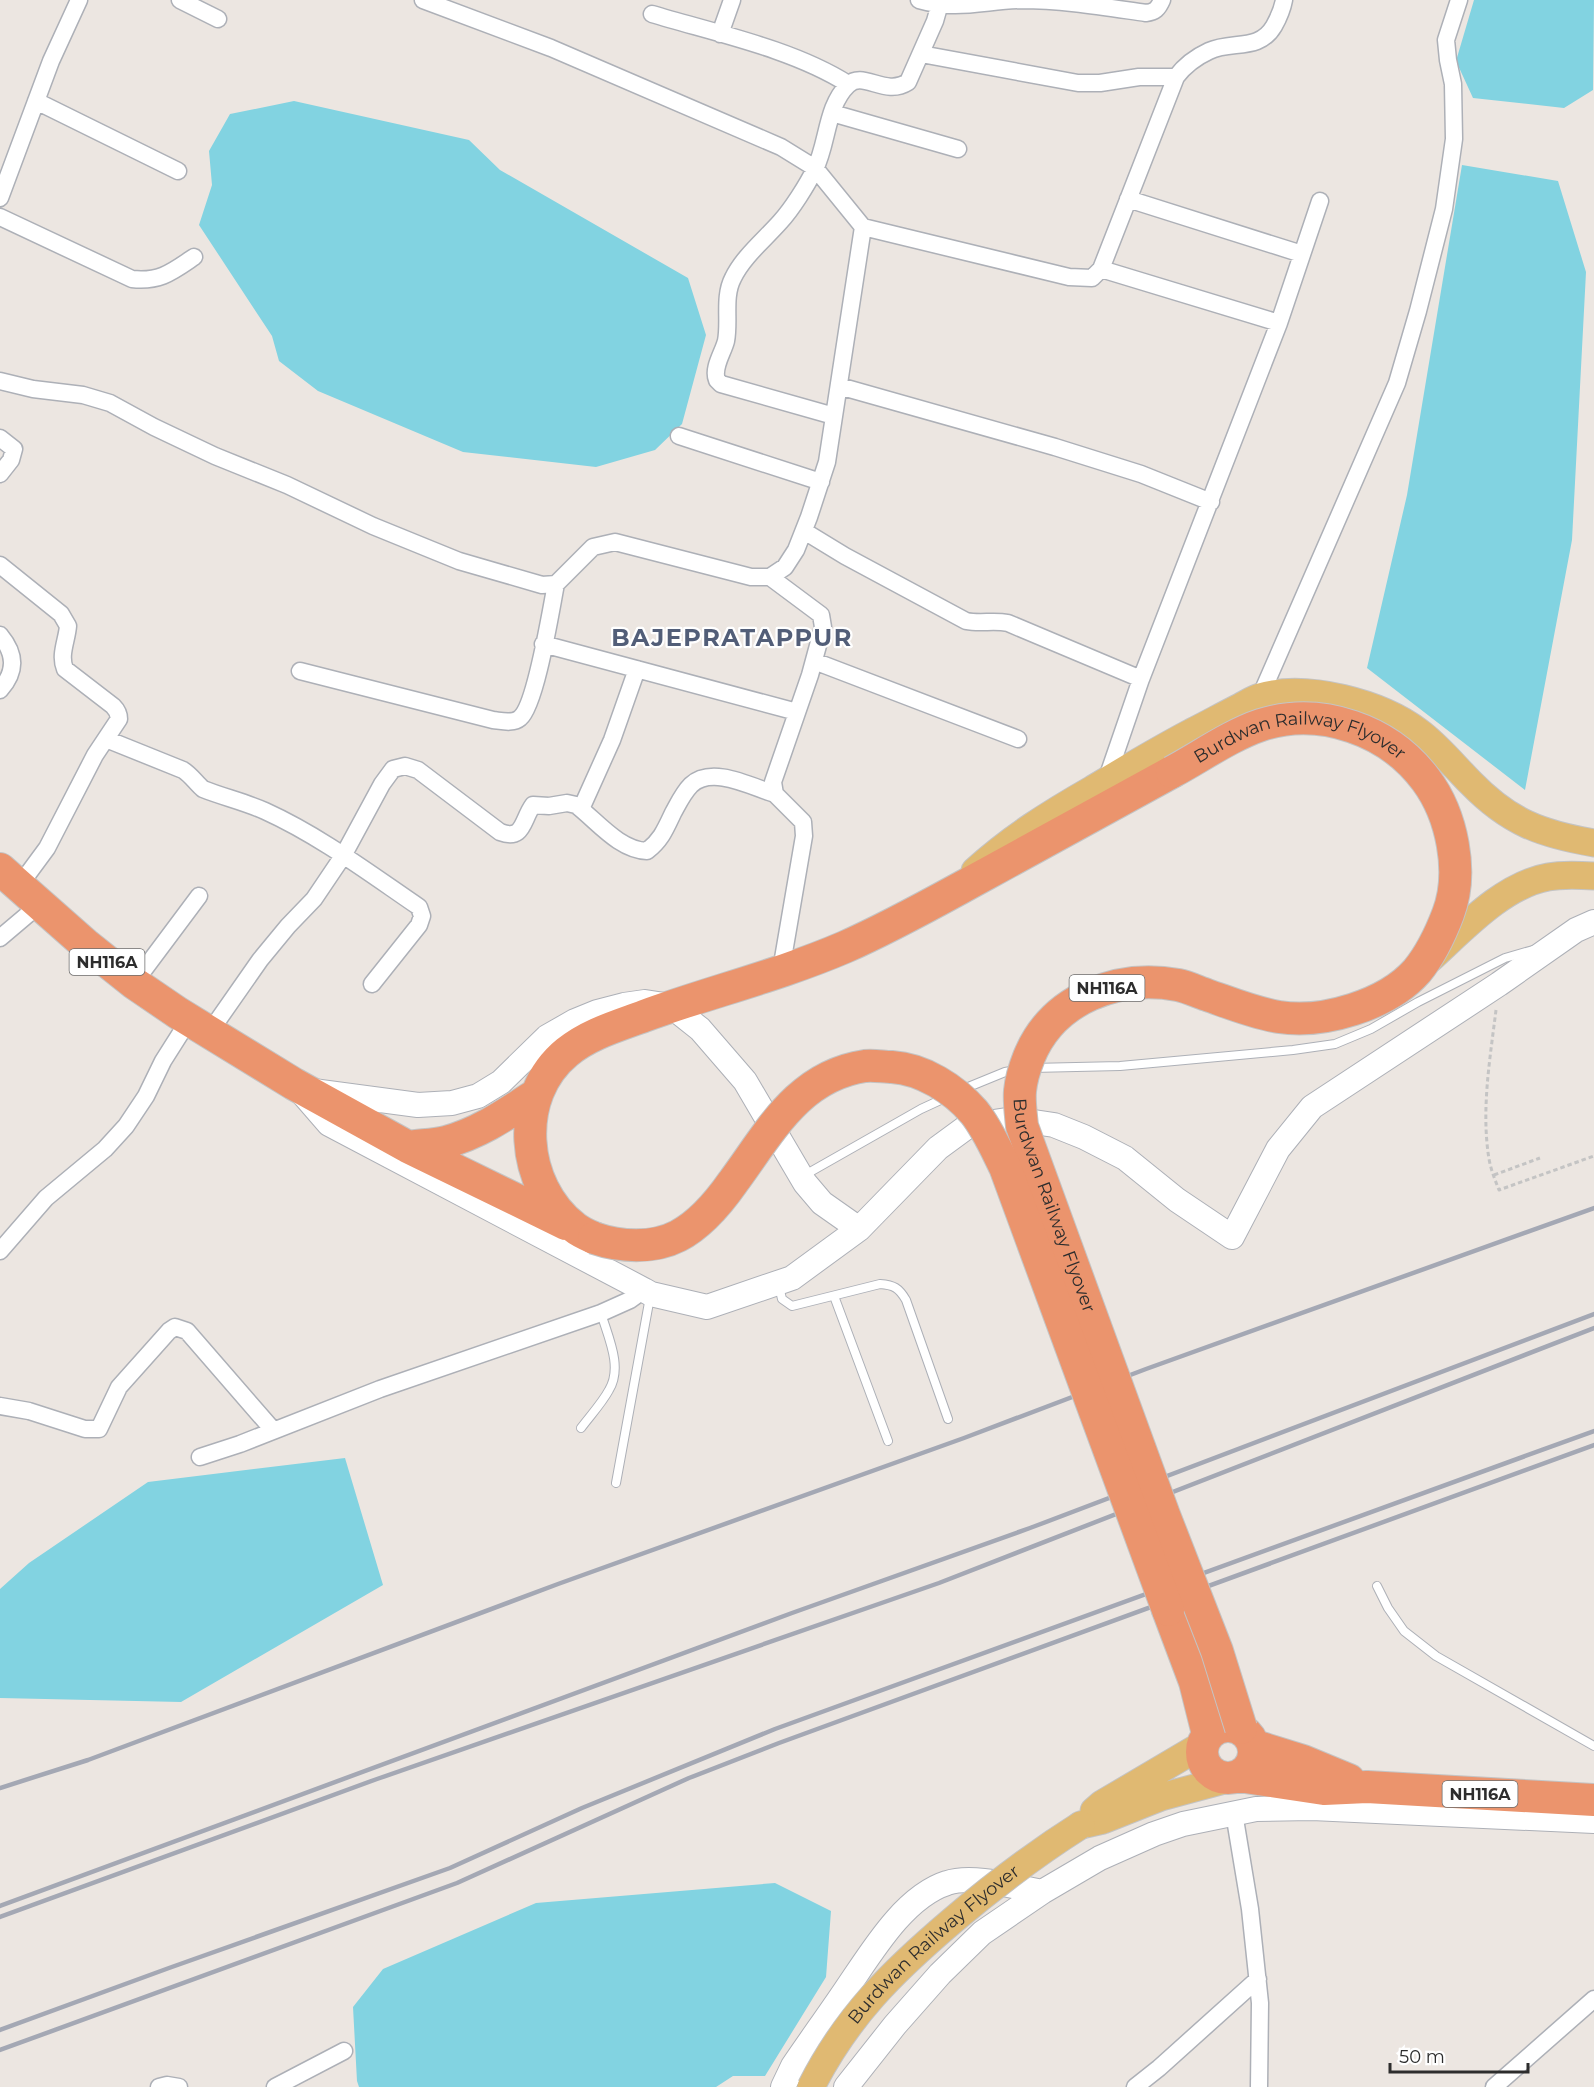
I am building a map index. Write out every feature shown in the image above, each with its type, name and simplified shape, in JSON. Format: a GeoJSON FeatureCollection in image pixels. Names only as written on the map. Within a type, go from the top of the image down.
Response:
{"type":"FeatureCollection","features":[{"type":"Feature","properties":{"kind":"highway","name":"Burdwan Railway Flyover"},"geometry":{"type":"LineString","coordinates":[[947,895],[1259,726],[1285,719],[1318,719],[1352,725],[1384,742],[1416,767],[1434,791],[1447,822],[1453,849],[1455,881],[1449,910],[1436,945],[1415,972],[1394,989],[1367,1004],[1310,1019],[1280,1017],[1256,1012],[1181,986],[1146,981],[1109,987],[1076,1001],[1054,1018],[1035,1042],[1025,1066],[1020,1090],[1022,1126],[1248,1737]]}},
{"type":"Feature","properties":{"kind":"highway","name":"NH116A"},"geometry":{"type":"LineString","coordinates":[[19,886],[134,984],[199,1026],[408,1147],[584,1233]]}},
{"type":"Feature","properties":{"kind":"highway","name":"NH116A"},"geometry":{"type":"LineString","coordinates":[[584,1233],[551,1201],[533,1162],[530,1122],[537,1094],[555,1064],[566,1053],[588,1037],[671,1006],[845,947],[947,895]]}},
{"type":"Feature","properties":{"kind":"highway","name":"Burdwan Railway Flyover"},"geometry":{"type":"LineString","coordinates":[[584,1233],[610,1243],[631,1245],[655,1243],[678,1236],[721,1200],[780,1119],[802,1093],[824,1078],[868,1066],[902,1067],[927,1076],[952,1091],[974,1112],[1005,1167],[1187,1659],[1201,1703],[1205,1740],[1202,1757],[1207,1768],[1216,1775],[1324,1789],[1366,1787],[1594,1800]]}},
{"type":"Feature","properties":{"kind":"highway","name":"NH116A"},"geometry":{"type":"LineString","coordinates":[[408,1147],[444,1143],[466,1135],[492,1123],[537,1094]]}},
{"type":"Feature","properties":{"kind":"highway","name":"Burdwan Railway Flyover"},"geometry":{"type":"LineString","coordinates":[[1205,1740],[1218,1727],[1229,1725],[1248,1737],[1366,1787]]}},
{"type":"Feature","properties":{"kind":"highway"},"geometry":{"type":"LineString","coordinates":[[1233,1777],[1249,1769],[1254,1758],[1248,1737]]}},
{"type":"Feature","properties":{"kind":"main road"},"geometry":{"type":"LineString","coordinates":[[947,895],[1011,840],[1162,748],[1260,697],[1293,693],[1334,697],[1370,705],[1396,717],[1420,733],[1485,796],[1526,825],[1550,834],[1594,843]]}},
{"type":"Feature","properties":{"kind":"main road","name":"Burdwan Railway Flyover"},"geometry":{"type":"LineString","coordinates":[[1415,972],[1478,915],[1514,889],[1548,877],[1594,876]]}},
{"type":"Feature","properties":{"kind":"main road","name":"Burdwan Railway Flyover"},"geometry":{"type":"LineString","coordinates":[[811,2087],[825,2059],[876,1990],[919,1949],[990,1888],[1017,1867],[1081,1825],[1102,1804],[1205,1740]]}},
{"type":"Feature","properties":{"kind":"main road","name":"Burdwan Railway Flyover"},"geometry":{"type":"LineString","coordinates":[[1081,1825],[1103,1820],[1170,1794],[1233,1777]]}},
{"type":"Feature","properties":{"kind":"street"},"geometry":{"type":"LineString","coordinates":[[0,198],[51,61],[79,0]]}},
{"type":"Feature","properties":{"kind":"street"},"geometry":{"type":"LineString","coordinates":[[180,0],[219,19]]}},
{"type":"Feature","properties":{"kind":"street"},"geometry":{"type":"LineString","coordinates":[[423,0],[551,48],[781,147],[815,168],[863,227],[1069,277],[1092,278],[1101,270],[1176,76],[1186,64],[1211,50],[1260,41],[1270,32],[1282,12],[1284,0]]}},
{"type":"Feature","properties":{"kind":"street"},"geometry":{"type":"LineString","coordinates":[[720,34],[732,0]]}},
{"type":"Feature","properties":{"kind":"street"},"geometry":{"type":"LineString","coordinates":[[919,0],[968,5],[1018,0],[1059,1],[1146,13],[1154,12],[1162,0]]}},
{"type":"Feature","properties":{"kind":"street"},"geometry":{"type":"LineString","coordinates":[[1260,697],[1397,383],[1412,332],[1444,209],[1454,139],[1453,84],[1446,40],[1459,0]]}},
{"type":"Feature","properties":{"kind":"street"},"geometry":{"type":"LineString","coordinates":[[834,416],[721,384],[715,375],[726,339],[728,293],[733,278],[745,260],[782,219],[815,168],[838,98],[849,84],[856,80],[889,87],[900,87],[908,82],[935,21],[940,3]]}},
{"type":"Feature","properties":{"kind":"street"},"geometry":{"type":"LineString","coordinates":[[652,14],[810,63],[849,84]]}},
{"type":"Feature","properties":{"kind":"street"},"geometry":{"type":"LineString","coordinates":[[921,54],[1078,82],[1100,83],[1140,77],[1176,76]]}},
{"type":"Feature","properties":{"kind":"street"},"geometry":{"type":"LineString","coordinates":[[36,101],[178,171]]}},
{"type":"Feature","properties":{"kind":"street"},"geometry":{"type":"LineString","coordinates":[[832,113],[958,149]]}},
{"type":"Feature","properties":{"kind":"street"},"geometry":{"type":"LineString","coordinates":[[1128,199],[1302,254]]}},
{"type":"Feature","properties":{"kind":"street"},"geometry":{"type":"LineString","coordinates":[[1106,781],[1141,679],[1279,323],[1320,201]]}},
{"type":"Feature","properties":{"kind":"street"},"geometry":{"type":"LineString","coordinates":[[0,217],[132,279],[146,281],[165,276],[194,257]]}},
{"type":"Feature","properties":{"kind":"street"},"geometry":{"type":"LineString","coordinates":[[300,671],[508,722],[519,720],[526,711],[556,584],[593,547],[615,542],[751,577],[770,577],[785,567],[804,531],[828,462],[863,227]]}},
{"type":"Feature","properties":{"kind":"street"},"geometry":{"type":"LineString","coordinates":[[1101,270],[1279,323]]}},
{"type":"Feature","properties":{"kind":"street"},"geometry":{"type":"LineString","coordinates":[[0,381],[33,389],[83,394],[110,403],[215,456],[287,485],[373,526],[459,561],[542,585],[556,584]]}},
{"type":"Feature","properties":{"kind":"street"},"geometry":{"type":"LineString","coordinates":[[839,386],[1055,447],[1141,474],[1211,502]]}},
{"type":"Feature","properties":{"kind":"street"},"geometry":{"type":"LineString","coordinates":[[679,436],[821,483]]}},
{"type":"Feature","properties":{"kind":"street"},"geometry":{"type":"LineString","coordinates":[[0,438],[11,444],[14,449],[11,460],[0,474]]}},
{"type":"Feature","properties":{"kind":"street"},"geometry":{"type":"LineString","coordinates":[[804,531],[966,621],[978,624],[996,620],[1008,623],[1141,679]]}},
{"type":"Feature","properties":{"kind":"street"},"geometry":{"type":"LineString","coordinates":[[0,565],[61,614],[68,626],[62,662],[65,669],[118,710],[118,719],[95,755],[48,848],[19,886],[0,938]]}},
{"type":"Feature","properties":{"kind":"street"},"geometry":{"type":"LineString","coordinates":[[770,577],[821,615],[824,627],[773,782],[775,794]]}},
{"type":"Feature","properties":{"kind":"street"},"geometry":{"type":"LineString","coordinates":[[0,634],[11,649],[12,667],[0,690]]}},
{"type":"Feature","properties":{"kind":"street"},"geometry":{"type":"LineString","coordinates":[[543,644],[797,712]]}},
{"type":"Feature","properties":{"kind":"street"},"geometry":{"type":"LineString","coordinates":[[814,661],[1018,739]]}},
{"type":"Feature","properties":{"kind":"street"},"geometry":{"type":"LineString","coordinates":[[581,809],[612,740],[637,669]]}},
{"type":"Feature","properties":{"kind":"street"},"geometry":{"type":"LineString","coordinates":[[106,739],[183,770],[190,774],[203,789],[265,812],[343,856],[419,907],[422,916],[419,925],[372,984]]}},
{"type":"Feature","properties":{"kind":"street"},"geometry":{"type":"LineString","coordinates":[[0,1251],[46,1198],[105,1149],[126,1126],[146,1096],[163,1061],[199,1026],[314,899],[343,856],[382,784],[393,769],[405,766],[418,770],[500,832],[508,835],[519,832],[533,805],[549,806],[567,803],[581,809],[636,851],[647,851],[658,842],[681,798],[692,784],[708,777],[726,778],[775,794],[803,822],[804,829],[781,970]]}},
{"type":"Feature","properties":{"kind":"street"},"geometry":{"type":"LineString","coordinates":[[134,984],[199,896]]}},
{"type":"Feature","properties":{"kind":"street"},"geometry":{"type":"LineString","coordinates":[[302,1087],[329,1124],[648,1292],[707,1307],[792,1278],[859,1228],[938,1148],[968,1126],[1013,1119],[1054,1125],[1125,1158],[1177,1200],[1232,1237],[1278,1149],[1312,1107],[1499,984],[1576,930],[1594,921]]}},
{"type":"Feature","properties":{"kind":"street"},"geometry":{"type":"LineString","coordinates":[[302,1087],[418,1104],[452,1103],[478,1096],[501,1082],[547,1037],[574,1021],[624,1005],[645,1002],[671,1006],[700,1029],[746,1081],[801,1177],[822,1203],[859,1228]]}},
{"type":"Feature","properties":{"kind":"street"},"geometry":{"type":"LineString","coordinates":[[200,1457],[240,1444],[380,1389],[601,1313],[648,1292]]}},
{"type":"Feature","properties":{"kind":"street"},"geometry":{"type":"LineString","coordinates":[[0,1406],[30,1411],[86,1429],[99,1429],[119,1387],[169,1330],[176,1327],[188,1331],[273,1430]]}},
{"type":"Feature","properties":{"kind":"street"},"geometry":{"type":"LineString","coordinates":[[846,2087],[895,2025],[940,1974],[982,1933],[1042,1892],[1100,1858],[1154,1834],[1183,1824],[1256,1809],[1312,1808],[1594,1821]]}},
{"type":"Feature","properties":{"kind":"street"},"geometry":{"type":"LineString","coordinates":[[1234,1813],[1250,1909],[1258,1978],[1259,2087]]}},
{"type":"Feature","properties":{"kind":"street"},"geometry":{"type":"LineString","coordinates":[[783,2087],[793,2066],[888,1931],[908,1908],[926,1894],[948,1882],[969,1880],[1042,1892]]}},
{"type":"Feature","properties":{"kind":"street"},"geometry":{"type":"LineString","coordinates":[[1135,2087],[1258,1978]]}},
{"type":"Feature","properties":{"kind":"street"},"geometry":{"type":"LineString","coordinates":[[1494,2087],[1594,1999]]}},
{"type":"Feature","properties":{"kind":"street"},"geometry":{"type":"LineString","coordinates":[[275,2087],[344,2051]]}},
{"type":"Feature","properties":{"kind":"street"},"geometry":{"type":"LineString","coordinates":[[159,2087],[167,2085],[180,2087]]}},
{"type":"Feature","properties":{"kind":"lane"},"geometry":{"type":"LineString","coordinates":[[801,1177],[921,1109],[1005,1072],[1041,1066],[1120,1066],[1335,1044],[1371,1029],[1418,1002],[1505,958],[1551,947]]}},
{"type":"Feature","properties":{"kind":"lane"},"geometry":{"type":"LineString","coordinates":[[778,1282],[782,1299],[792,1306],[880,1284],[892,1285],[900,1290],[906,1300],[948,1419]]}},
{"type":"Feature","properties":{"kind":"lane"},"geometry":{"type":"LineString","coordinates":[[616,1483],[648,1292]]}},
{"type":"Feature","properties":{"kind":"lane"},"geometry":{"type":"LineString","coordinates":[[834,1296],[888,1440]]}},
{"type":"Feature","properties":{"kind":"lane"},"geometry":{"type":"LineString","coordinates":[[581,1428],[610,1389],[615,1374],[614,1358],[601,1313]]}},
{"type":"Feature","properties":{"kind":"lane"},"geometry":{"type":"LineString","coordinates":[[1377,1586],[1388,1608],[1404,1631],[1436,1656],[1594,1746]]}},
{"type":"Feature","properties":{"kind":"path"},"geometry":{"type":"LineString","coordinates":[[1499,984],[1487,1092],[1486,1133],[1489,1162],[1499,1190],[1594,1156]]}},
{"type":"Feature","properties":{"kind":"path"},"geometry":{"type":"LineString","coordinates":[[1494,1175],[1540,1158]]}},
{"type":"Feature","properties":{"kind":"water"},"geometry":{"type":"Polygon","coordinates":[[[1474,0],[1594,0],[1593,90],[1564,108],[1473,98],[1456,61],[1474,0]]]}},
{"type":"Feature","properties":{"kind":"water"},"geometry":{"type":"Polygon","coordinates":[[[294,101],[469,140],[500,170],[688,278],[706,335],[682,424],[655,450],[596,467],[463,452],[318,391],[279,361],[272,336],[199,225],[212,185],[209,151],[230,114],[294,101]]]}},
{"type":"Feature","properties":{"kind":"water"},"geometry":{"type":"Polygon","coordinates":[[[1462,165],[1558,181],[1586,272],[1572,540],[1525,790],[1367,668],[1407,495],[1462,165]]]}},
{"type":"Feature","properties":{"kind":"water"},"geometry":{"type":"Polygon","coordinates":[[[345,1458],[383,1585],[181,1702],[0,1698],[0,1589],[29,1563],[148,1482],[345,1458]]]}},
{"type":"Feature","properties":{"kind":"water"},"geometry":{"type":"Polygon","coordinates":[[[775,1883],[831,1911],[826,1977],[765,2076],[733,2076],[716,2087],[359,2087],[353,2007],[383,1969],[536,1903],[775,1883]]]}},
{"type":"Feature","properties":{"kind":"railway"},"geometry":{"type":"LineString","coordinates":[[0,1788],[88,1760],[558,1584],[1594,1208]]}},
{"type":"Feature","properties":{"kind":"railway"},"geometry":{"type":"LineString","coordinates":[[0,1906],[792,1613],[1030,1528],[1594,1314]]}},
{"type":"Feature","properties":{"kind":"railway"},"geometry":{"type":"LineString","coordinates":[[0,1917],[377,1779],[939,1583],[1594,1328]]}},
{"type":"Feature","properties":{"kind":"railway"},"geometry":{"type":"LineString","coordinates":[[0,2030],[450,1868],[582,1808],[775,1729],[1594,1431]]}},
{"type":"Feature","properties":{"kind":"railway"},"geometry":{"type":"LineString","coordinates":[[0,2050],[457,1883],[689,1778],[779,1743],[1594,1445]]}},
{"type":"Feature","properties":{"kind":"district","name":"BAJEPRATAPPUR"},"geometry":{"type":"Point","coordinates":[732,637]}}]}
